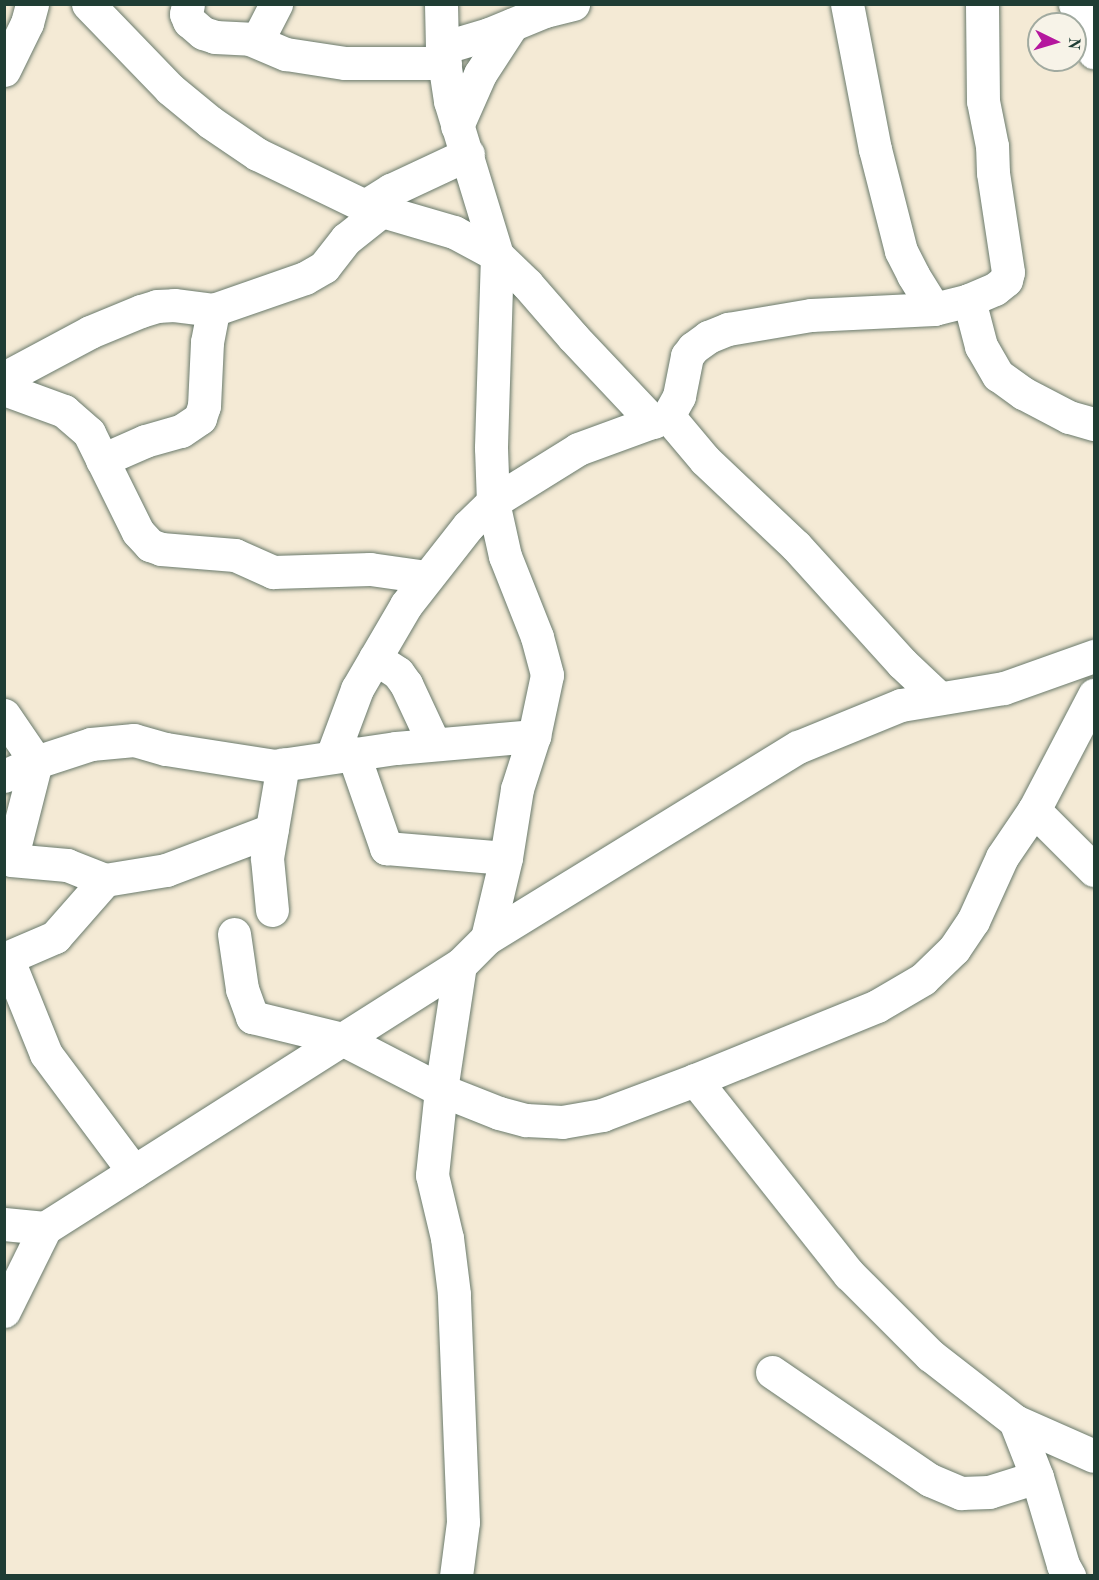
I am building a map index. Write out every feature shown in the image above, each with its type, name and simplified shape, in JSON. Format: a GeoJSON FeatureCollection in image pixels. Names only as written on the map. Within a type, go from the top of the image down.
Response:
{"type":"FeatureCollection","features":[{"type":"Feature","properties":{"kind":"street"},"geometry":{"type":"LineString","coordinates":[[4,70],[27,23],[32,4]]}},
{"type":"Feature","properties":{"kind":"street"},"geometry":{"type":"LineString","coordinates":[[88,4],[170,89],[210,122],[257,154],[373,209],[418,219],[454,232],[497,255],[527,284],[588,353],[796,546],[902,663],[938,697]]}},
{"type":"Feature","properties":{"kind":"street"},"geometry":{"type":"LineString","coordinates":[[188,4],[186,14],[189,21],[202,33],[215,37],[257,42],[286,54],[345,63],[444,55],[554,7]]}},
{"type":"Feature","properties":{"kind":"street"},"geometry":{"type":"LineString","coordinates":[[257,42],[276,4]]}},
{"type":"Feature","properties":{"kind":"street"},"geometry":{"type":"LineString","coordinates":[[441,4],[444,55],[463,140],[497,255],[491,448],[493,502],[505,556],[545,661],[546,681],[534,736],[517,789],[506,858],[487,938]]}},
{"type":"Feature","properties":{"kind":"street"},"geometry":{"type":"LineString","coordinates":[[847,4],[875,149],[898,241],[909,269],[934,309]]}},
{"type":"Feature","properties":{"kind":"street"},"geometry":{"type":"LineString","coordinates":[[506,858],[386,848],[342,754],[357,689],[406,605],[468,526],[493,502],[578,449],[660,419],[679,396],[687,356],[693,348],[718,332],[763,321],[811,315],[934,309],[969,300],[995,289],[1006,280],[1008,272],[992,146],[983,101],[982,4]]}},
{"type":"Feature","properties":{"kind":"street"},"geometry":{"type":"LineString","coordinates":[[1075,4],[1095,52]]}},
{"type":"Feature","properties":{"kind":"street"},"geometry":{"type":"LineString","coordinates":[[4,378],[90,332],[149,308],[174,305],[213,310],[276,289],[324,267],[391,190],[463,140],[484,67],[512,25]]}},
{"type":"Feature","properties":{"kind":"street"},"geometry":{"type":"LineString","coordinates":[[969,300],[981,346],[998,375],[1023,393],[1069,417],[1095,424]]}},
{"type":"Feature","properties":{"kind":"street"},"geometry":{"type":"LineString","coordinates":[[102,460],[145,441],[181,431],[200,418],[204,406],[207,342],[213,310]]}},
{"type":"Feature","properties":{"kind":"street"},"geometry":{"type":"LineString","coordinates":[[4,389],[64,411],[89,433],[138,532],[150,545],[161,549],[213,551],[235,555],[273,572],[370,569],[426,577]]}},
{"type":"Feature","properties":{"kind":"street"},"geometry":{"type":"LineString","coordinates":[[4,1311],[45,1228],[460,964],[487,938],[798,747],[901,705],[938,697],[1004,688],[1095,656]]}},
{"type":"Feature","properties":{"kind":"street"},"geometry":{"type":"LineString","coordinates":[[375,658],[398,673],[406,684],[434,744]]}},
{"type":"Feature","properties":{"kind":"street"},"geometry":{"type":"LineString","coordinates":[[234,934],[242,989],[252,1017],[342,1039],[441,1090],[526,1120],[562,1122],[602,1115],[877,1006],[922,979],[954,949],[973,921],[1002,857],[1034,810],[1095,695]]}},
{"type":"Feature","properties":{"kind":"street"},"geometry":{"type":"LineString","coordinates":[[4,715],[36,762]]}},
{"type":"Feature","properties":{"kind":"street"},"geometry":{"type":"LineString","coordinates":[[4,777],[36,762],[91,744],[134,740],[177,750],[274,766],[342,754],[534,736]]}},
{"type":"Feature","properties":{"kind":"street"},"geometry":{"type":"LineString","coordinates":[[36,762],[8,861],[67,865],[105,880],[166,870],[272,830]]}},
{"type":"Feature","properties":{"kind":"street"},"geometry":{"type":"LineString","coordinates":[[272,910],[267,858],[284,764]]}},
{"type":"Feature","properties":{"kind":"street"},"geometry":{"type":"LineString","coordinates":[[1034,810],[1095,870]]}},
{"type":"Feature","properties":{"kind":"street"},"geometry":{"type":"LineString","coordinates":[[105,880],[55,937],[6,959],[46,1054],[134,1172]]}},
{"type":"Feature","properties":{"kind":"street"},"geometry":{"type":"LineString","coordinates":[[456,1575],[464,1522],[454,1294],[447,1239],[432,1175],[441,1090],[460,964]]}},
{"type":"Feature","properties":{"kind":"street"},"geometry":{"type":"LineString","coordinates":[[695,1080],[849,1274],[930,1355],[1015,1421],[1095,1456]]}},
{"type":"Feature","properties":{"kind":"street"},"geometry":{"type":"LineString","coordinates":[[4,1224],[45,1228]]}},
{"type":"Feature","properties":{"kind":"street"},"geometry":{"type":"LineString","coordinates":[[772,1372],[930,1480],[962,1493],[989,1492],[1037,1477]]}},
{"type":"Feature","properties":{"kind":"street"},"geometry":{"type":"LineString","coordinates":[[1015,1421],[1037,1477],[1063,1565],[1069,1575]]}}]}
